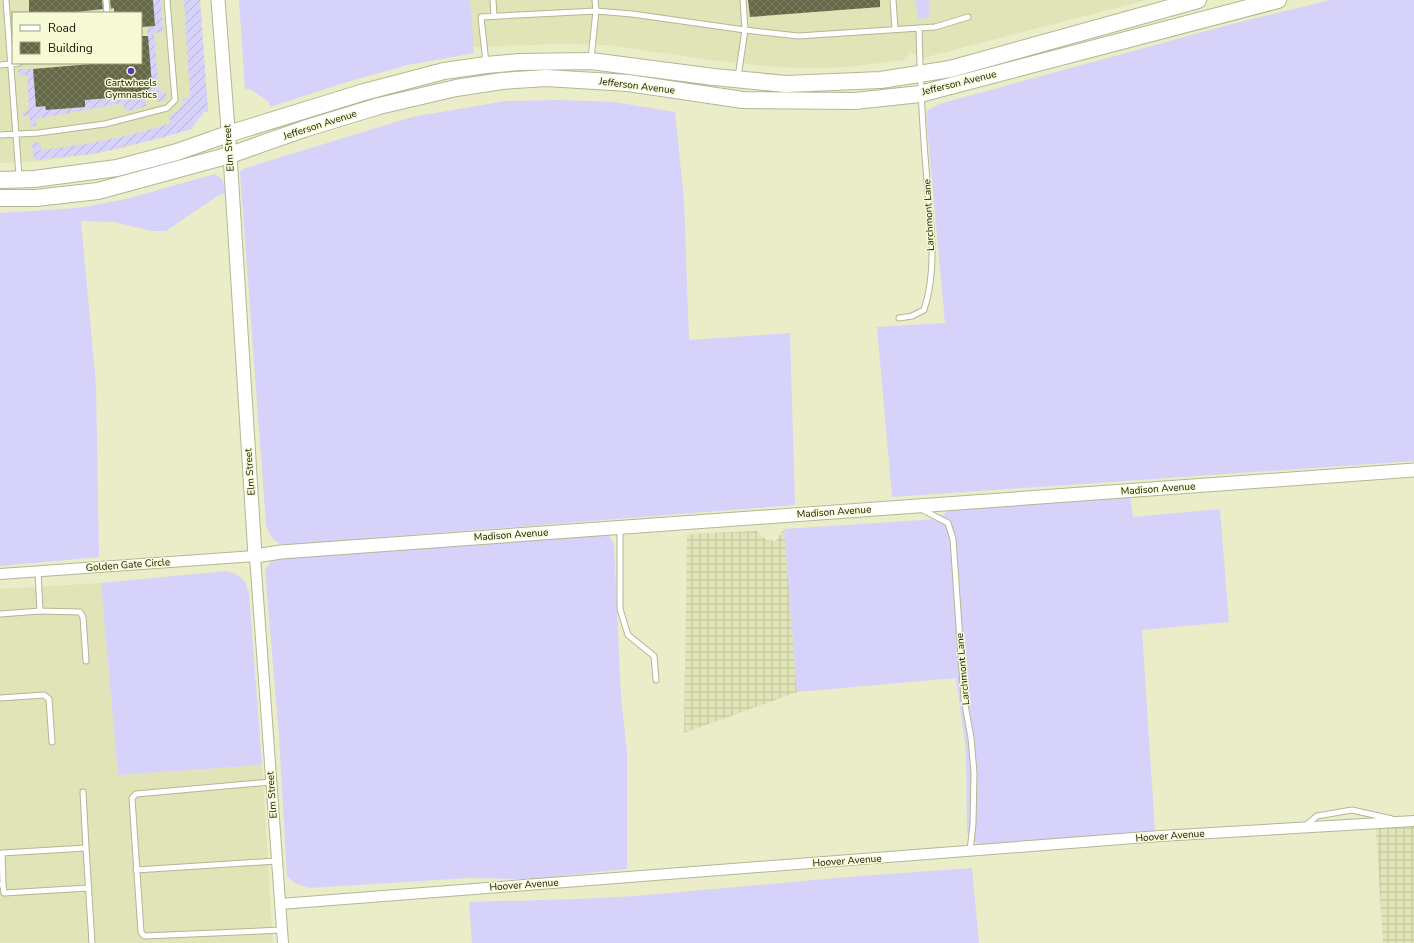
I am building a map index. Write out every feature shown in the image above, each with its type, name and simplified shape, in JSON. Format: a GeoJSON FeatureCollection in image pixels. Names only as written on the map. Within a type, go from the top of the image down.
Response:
{"type":"FeatureCollection","features":[{"type":"Feature","properties":{"kind":"main road","name":"Jefferson Avenue"},"geometry":{"type":"LineString","coordinates":[[0,180],[19,180],[117,168],[177,152],[228,134],[364,92],[444,72],[486,65],[591,61],[737,80],[786,84],[881,80],[950,69],[1198,0]]}},
{"type":"Feature","properties":{"kind":"main road"},"geometry":{"type":"LineString","coordinates":[[1181,25],[1206,10],[1223,3],[1237,0]]}},
{"type":"Feature","properties":{"kind":"main road","name":"Jefferson Avenue"},"geometry":{"type":"LineString","coordinates":[[0,198],[36,198],[98,190],[230,155],[378,106],[456,88],[502,81],[546,78],[628,83],[743,100],[855,101],[920,94],[1278,0]]}},
{"type":"Feature","properties":{"kind":"main road"},"geometry":{"type":"LineString","coordinates":[[502,81],[532,72],[587,68],[591,61]]}},
{"type":"Feature","properties":{"kind":"street","name":"Elm Street"},"geometry":{"type":"LineString","coordinates":[[218,0],[230,155],[255,556],[283,943]]}},
{"type":"Feature","properties":{"kind":"street","name":"Madison Avenue"},"geometry":{"type":"LineString","coordinates":[[255,556],[282,552],[1414,470]]}},
{"type":"Feature","properties":{"kind":"street","name":"Golden Gate Circle"},"geometry":{"type":"LineString","coordinates":[[0,574],[255,556]]}},
{"type":"Feature","properties":{"kind":"street","name":"Hoover Avenue"},"geometry":{"type":"LineString","coordinates":[[280,904],[1160,836],[1414,821]]}},
{"type":"Feature","properties":{"kind":"lane"},"geometry":{"type":"LineString","coordinates":[[6,0],[19,180]]}},
{"type":"Feature","properties":{"kind":"lane"},"geometry":{"type":"LineString","coordinates":[[106,0],[107,12]]}},
{"type":"Feature","properties":{"kind":"lane"},"geometry":{"type":"LineString","coordinates":[[0,135],[38,133],[105,124],[167,108],[175,100],[167,0]]}},
{"type":"Feature","properties":{"kind":"lane"},"geometry":{"type":"LineString","coordinates":[[493,0],[494,16]]}},
{"type":"Feature","properties":{"kind":"lane"},"geometry":{"type":"LineString","coordinates":[[591,61],[596,12],[595,0]]}},
{"type":"Feature","properties":{"kind":"lane"},"geometry":{"type":"LineString","coordinates":[[737,80],[745,30],[742,0]]}},
{"type":"Feature","properties":{"kind":"lane"},"geometry":{"type":"LineString","coordinates":[[892,0],[895,29]]}},
{"type":"Feature","properties":{"kind":"lane"},"geometry":{"type":"LineString","coordinates":[[486,65],[481,17],[596,12],[632,14],[798,36],[935,27],[968,17]]}},
{"type":"Feature","properties":{"kind":"lane"},"geometry":{"type":"LineString","coordinates":[[919,28],[920,94]]}},
{"type":"Feature","properties":{"kind":"lane"},"geometry":{"type":"LineString","coordinates":[[0,65],[10,64]]}},
{"type":"Feature","properties":{"kind":"lane","name":"Larchmont Lane"},"geometry":{"type":"LineString","coordinates":[[899,318],[912,316],[924,310],[929,291],[932,244],[920,94]]}},
{"type":"Feature","properties":{"kind":"lane","name":"Larchmont Lane"},"geometry":{"type":"LineString","coordinates":[[917,506],[948,523],[953,539],[964,699],[971,738],[974,773],[974,824],[970,851]]}},
{"type":"Feature","properties":{"kind":"lane"},"geometry":{"type":"LineString","coordinates":[[620,527],[620,610],[628,634],[654,656],[656,680]]}},
{"type":"Feature","properties":{"kind":"lane"},"geometry":{"type":"LineString","coordinates":[[38,572],[40,611]]}},
{"type":"Feature","properties":{"kind":"lane"},"geometry":{"type":"LineString","coordinates":[[0,614],[40,611],[80,612],[83,617],[86,661]]}},
{"type":"Feature","properties":{"kind":"lane"},"geometry":{"type":"LineString","coordinates":[[0,698],[44,695],[49,699],[52,742]]}},
{"type":"Feature","properties":{"kind":"lane"},"geometry":{"type":"LineString","coordinates":[[271,782],[136,794],[132,798],[140,932],[144,936],[282,930]]}},
{"type":"Feature","properties":{"kind":"lane"},"geometry":{"type":"LineString","coordinates":[[83,792],[92,943]]}},
{"type":"Feature","properties":{"kind":"lane"},"geometry":{"type":"LineString","coordinates":[[86,848],[2,853],[2,885],[4,893],[88,888]]}},
{"type":"Feature","properties":{"kind":"lane"},"geometry":{"type":"LineString","coordinates":[[136,870],[277,861]]}},
{"type":"Feature","properties":{"kind":"shaded area"},"geometry":{"type":"Polygon","coordinates":[[[0,0],[200,0],[208,112],[204,112],[191,129],[123,148],[43,161],[0,163],[0,0]]]}},
{"type":"Feature","properties":{"kind":"shaded area"},"geometry":{"type":"Polygon","coordinates":[[[153,0],[161,0],[163,32],[154,33],[159,92],[166,92],[166,100],[158,102],[155,95],[146,98],[146,105],[144,107],[128,111],[124,109],[123,103],[36,119],[36,126],[31,127],[29,116],[23,116],[22,114],[24,111],[29,110],[27,75],[19,75],[18,72],[20,69],[33,69],[36,106],[45,106],[46,110],[85,107],[85,100],[139,94],[143,97],[152,84],[150,82],[147,27],[155,26],[153,0]]]}},
{"type":"Feature","properties":{"kind":"shaded area"},"geometry":{"type":"Polygon","coordinates":[[[184,0],[200,0],[208,112],[204,112],[191,129],[161,138],[93,154],[34,160],[32,144],[34,142],[40,143],[41,150],[57,148],[123,136],[171,123],[169,115],[177,112],[183,104],[182,99],[190,97],[184,0]]]}},
{"type":"Feature","properties":{"kind":"shaded area"},"geometry":{"type":"Polygon","coordinates":[[[239,0],[470,0],[474,53],[408,65],[350,81],[270,107],[269,102],[250,89],[245,90],[239,0]]]}},
{"type":"Feature","properties":{"kind":"shaded area"},"geometry":{"type":"Polygon","coordinates":[[[470,0],[915,0],[918,19],[929,17],[929,0],[1146,0],[923,58],[908,51],[909,56],[905,57],[904,60],[847,67],[810,68],[775,67],[718,61],[607,45],[559,44],[473,47],[470,0]]]}},
{"type":"Feature","properties":{"kind":"shaded area"},"geometry":{"type":"Polygon","coordinates":[[[915,0],[929,0],[929,17],[918,19],[915,0]]]}},
{"type":"Feature","properties":{"kind":"shaded area"},"geometry":{"type":"Polygon","coordinates":[[[1330,0],[1414,0],[1414,461],[892,497],[877,327],[945,323],[926,115],[928,110],[939,104],[1236,23],[1330,0]]]}},
{"type":"Feature","properties":{"kind":"shaded area"},"geometry":{"type":"Polygon","coordinates":[[[560,100],[614,102],[675,112],[684,199],[689,340],[790,333],[795,505],[283,545],[277,542],[270,535],[266,525],[240,172],[243,169],[412,117],[506,101],[560,100]]]}},
{"type":"Feature","properties":{"kind":"shaded area"},"geometry":{"type":"Polygon","coordinates":[[[215,174],[222,179],[226,193],[219,195],[166,231],[152,231],[114,222],[81,221],[96,385],[99,557],[0,566],[0,213],[78,208],[126,199],[215,174]]]}},
{"type":"Feature","properties":{"kind":"shaded area"},"geometry":{"type":"Polygon","coordinates":[[[1130,496],[1133,517],[1220,509],[1229,622],[1142,630],[1155,831],[983,845],[976,843],[967,832],[966,750],[956,678],[797,692],[784,529],[938,519],[945,513],[952,510],[1130,496]]]}},
{"type":"Feature","properties":{"kind":"shaded area"},"geometry":{"type":"Polygon","coordinates":[[[784,529],[797,692],[684,733],[687,534],[757,531],[766,540],[776,541],[784,529]]]}},
{"type":"Feature","properties":{"kind":"shaded area"},"geometry":{"type":"Polygon","coordinates":[[[608,534],[614,544],[621,697],[627,753],[627,869],[529,879],[469,878],[309,888],[295,883],[287,876],[279,736],[265,570],[271,561],[278,559],[608,534]]]}},
{"type":"Feature","properties":{"kind":"shaded area"},"geometry":{"type":"Polygon","coordinates":[[[227,571],[242,578],[249,593],[262,765],[118,775],[101,583],[227,571]]]}},
{"type":"Feature","properties":{"kind":"shaded area"},"geometry":{"type":"Polygon","coordinates":[[[101,583],[118,775],[262,765],[273,943],[0,943],[0,589],[101,583]]]}},
{"type":"Feature","properties":{"kind":"shaded area"},"geometry":{"type":"Polygon","coordinates":[[[1414,827],[1414,943],[1383,943],[1376,829],[1414,827]]]}},
{"type":"Feature","properties":{"kind":"shaded area"},"geometry":{"type":"Polygon","coordinates":[[[972,868],[979,943],[472,943],[469,902],[635,896],[848,877],[972,868]]]}},
{"type":"Feature","properties":{"kind":"building"},"geometry":{"type":"Polygon","coordinates":[[[29,0],[102,0],[103,9],[77,12],[29,12],[29,0]]]}},
{"type":"Feature","properties":{"kind":"building"},"geometry":{"type":"Polygon","coordinates":[[[110,0],[153,0],[155,26],[142,27],[142,12],[114,12],[114,8],[111,9],[110,0]]]}},
{"type":"Feature","properties":{"kind":"building"},"geometry":{"type":"Polygon","coordinates":[[[748,0],[880,0],[880,7],[750,17],[748,0]]]}},
{"type":"Feature","properties":{"kind":"building"},"geometry":{"type":"Polygon","coordinates":[[[142,36],[148,36],[152,85],[144,95],[85,100],[85,107],[46,110],[45,106],[36,107],[33,69],[90,64],[142,64],[142,36]]]}},
{"type":"Feature","properties":{"kind":"place","name":"Cartwheels Gymnastics"},"geometry":{"type":"Point","coordinates":[131,71]}}]}
